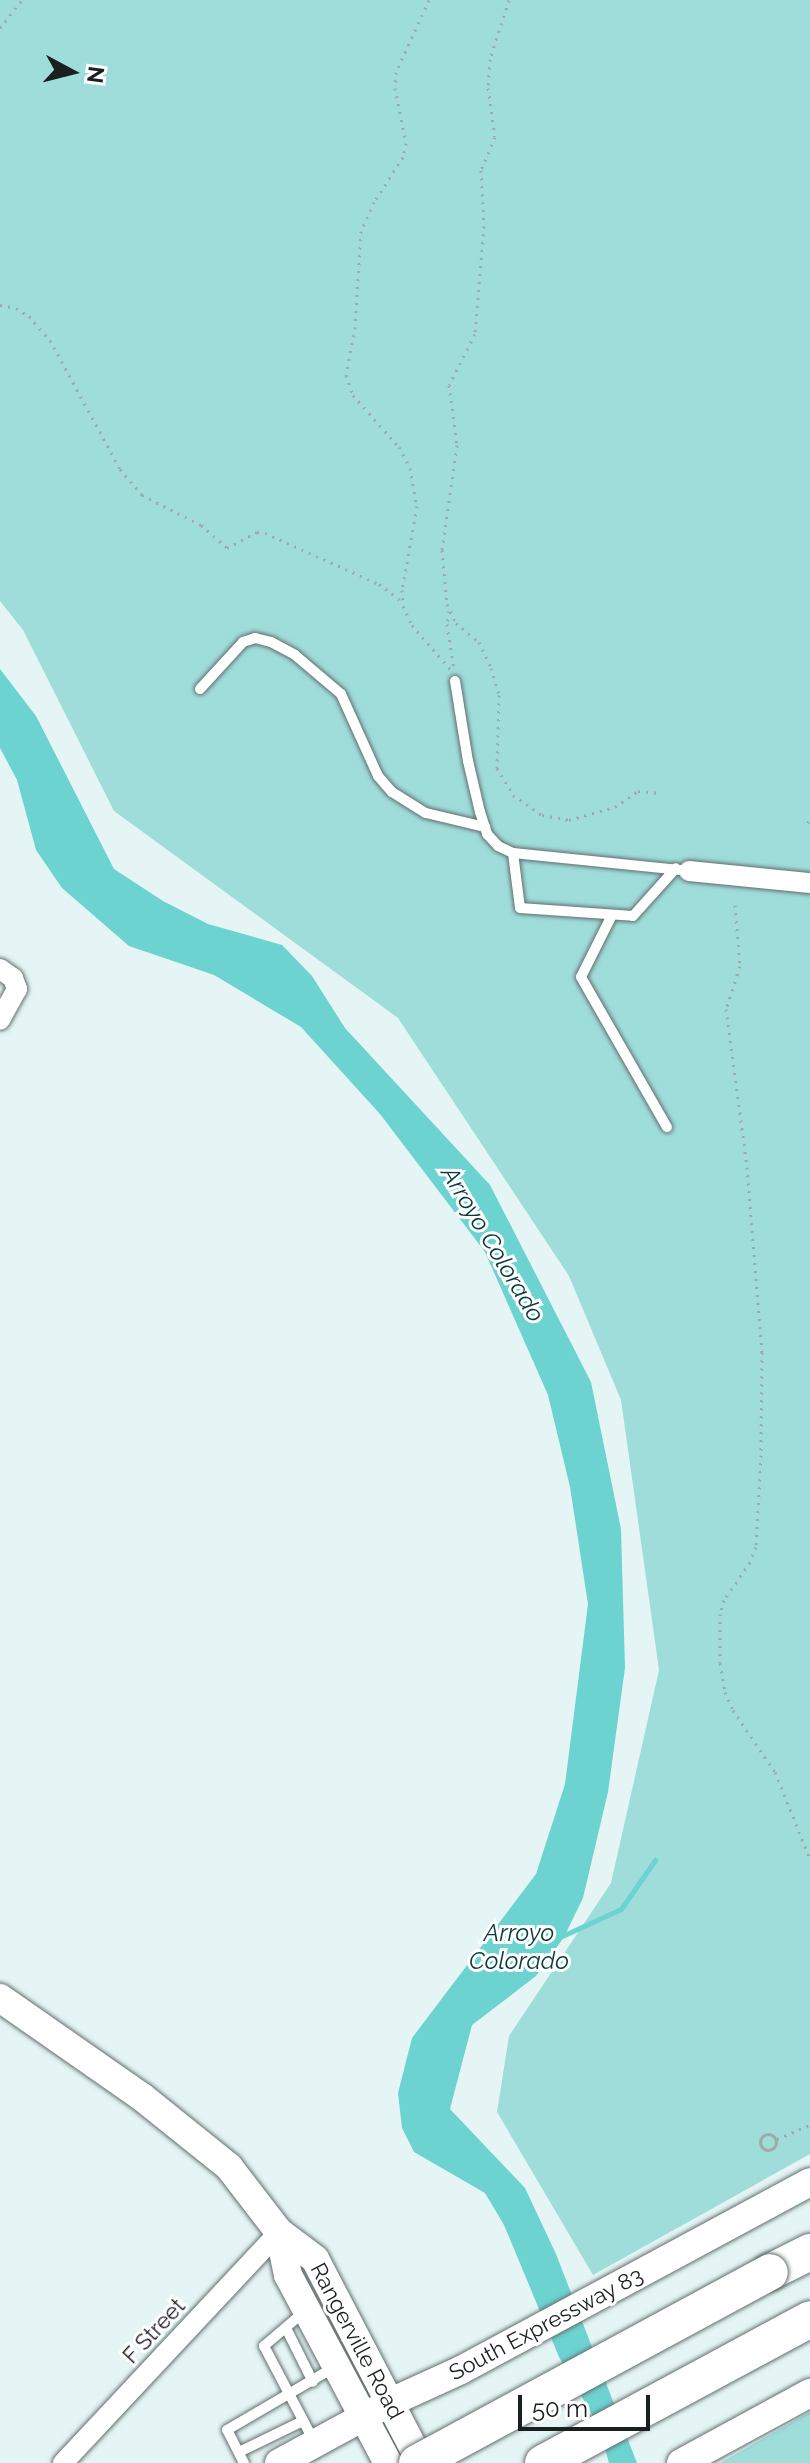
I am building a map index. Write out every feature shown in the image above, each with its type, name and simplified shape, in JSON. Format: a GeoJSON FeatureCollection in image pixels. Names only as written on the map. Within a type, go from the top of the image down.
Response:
{"type":"FeatureCollection","features":[{"type":"Feature","properties":{"kind":"highway"},"geometry":{"type":"LineString","coordinates":[[419,2463],[810,2252]]}},
{"type":"Feature","properties":{"kind":"highway"},"geometry":{"type":"LineString","coordinates":[[543,2463],[802,2324]]}},
{"type":"Feature","properties":{"kind":"main road"},"geometry":{"type":"LineString","coordinates":[[0,1998],[142,2097],[229,2167],[279,2232],[296,2319],[337,2366],[388,2463]]}},
{"type":"Feature","properties":{"kind":"main road","name":"South Expressway 83"},"geometry":{"type":"LineString","coordinates":[[306,2449],[391,2402],[461,2370],[810,2182]]}},
{"type":"Feature","properties":{"kind":"main road","name":"Rangerville Road"},"geometry":{"type":"LineString","coordinates":[[279,2232],[315,2259],[391,2402],[419,2463]]}},
{"type":"Feature","properties":{"kind":"main road"},"geometry":{"type":"LineString","coordinates":[[681,2463],[810,2393]]}},
{"type":"Feature","properties":{"kind":"street"},"geometry":{"type":"LineString","coordinates":[[683,870],[810,883]]}},
{"type":"Feature","properties":{"kind":"street"},"geometry":{"type":"LineString","coordinates":[[0,969],[13,978],[16,985],[14,999],[0,1020]]}},
{"type":"Feature","properties":{"kind":"street","name":"F Street"},"geometry":{"type":"LineString","coordinates":[[63,2463],[279,2232]]}},
{"type":"Feature","properties":{"kind":"lane"},"geometry":{"type":"LineString","coordinates":[[200,689],[243,642],[255,638],[271,642],[295,655],[341,694],[378,776],[392,792],[426,813],[485,827]]}},
{"type":"Feature","properties":{"kind":"lane"},"geometry":{"type":"LineString","coordinates":[[455,681],[468,761],[485,827],[498,846],[513,853],[683,870]]}},
{"type":"Feature","properties":{"kind":"lane"},"geometry":{"type":"LineString","coordinates":[[513,853],[520,908],[633,916],[683,870]]}},
{"type":"Feature","properties":{"kind":"lane"},"geometry":{"type":"LineString","coordinates":[[612,915],[581,977],[667,1127]]}},
{"type":"Feature","properties":{"kind":"lane"},"geometry":{"type":"LineString","coordinates":[[313,2382],[296,2319],[264,2346],[289,2397],[306,2449],[241,2458],[227,2430],[289,2397],[313,2382],[337,2366]]}},
{"type":"Feature","properties":{"kind":"path"},"geometry":{"type":"LineString","coordinates":[[0,28],[22,0]]}},
{"type":"Feature","properties":{"kind":"path"},"geometry":{"type":"LineString","coordinates":[[429,0],[396,72],[395,88],[406,128],[403,157],[367,214],[358,241],[356,315],[346,375],[353,395],[399,447],[415,483],[417,506],[403,602],[412,625],[455,675],[447,624],[449,611],[442,550],[457,445],[449,385],[475,334],[484,234],[480,180],[483,162],[495,137],[488,88],[490,59],[509,0]]}},
{"type":"Feature","properties":{"kind":"path"},"geometry":{"type":"LineString","coordinates":[[0,305],[16,308],[29,316],[50,340],[120,469],[142,495],[201,525],[227,548],[257,532],[265,533],[379,584],[403,602]]}},
{"type":"Feature","properties":{"kind":"path"},"geometry":{"type":"LineString","coordinates":[[449,611],[456,623],[479,642],[491,668],[499,695],[497,768],[513,795],[542,815],[569,820],[615,807],[638,791],[661,793]]}},
{"type":"Feature","properties":{"kind":"path"},"geometry":{"type":"LineString","coordinates":[[808,823],[810,817]]}},
{"type":"Feature","properties":{"kind":"path"},"geometry":{"type":"LineString","coordinates":[[735,905],[740,966],[727,1003],[727,1018],[747,1167],[762,1352],[761,1455],[756,1547],[750,1562],[724,1600],[720,1614],[720,1663],[725,1692],[733,1710],[775,1772],[810,1859]]}},
{"type":"Feature","properties":{"kind":"path"},"geometry":{"type":"LineString","coordinates":[[776,2139],[810,2125]]}},
{"type":"Feature","properties":{"kind":"shaded area"},"geometry":{"type":"Polygon","coordinates":[[[0,0],[810,0],[810,2154],[593,2275],[497,2112],[509,2036],[611,1883],[659,1670],[621,1400],[569,1276],[398,1018],[114,811],[23,630],[0,601],[0,0]]]}},
{"type":"Feature","properties":{"kind":"shaded area"},"geometry":{"type":"Polygon","coordinates":[[[810,2412],[810,2463],[720,2463],[810,2412]]]}},
{"type":"Feature","properties":{"kind":"water","name":"Arroyo Colorado"},"geometry":{"type":"Polygon","coordinates":[[[0,669],[36,716],[114,869],[163,901],[208,924],[282,945],[312,976],[345,1028],[490,1185],[591,1382],[621,1529],[625,1668],[608,1792],[583,1898],[564,1937],[536,1976],[472,2025],[450,2109],[525,2188],[556,2254],[637,2463],[609,2463],[598,2425],[559,2357],[504,2225],[485,2193],[414,2152],[402,2128],[398,2093],[412,2038],[536,1874],[565,1784],[588,1604],[570,1487],[548,1395],[485,1252],[380,1114],[301,1027],[214,975],[129,946],[62,888],[36,850],[17,780],[0,748],[0,669]]]}},
{"type":"Feature","properties":{"kind":"waterway"},"geometry":{"type":"LineString","coordinates":[[560,1937],[621,1909],[655,1860]]}}]}
